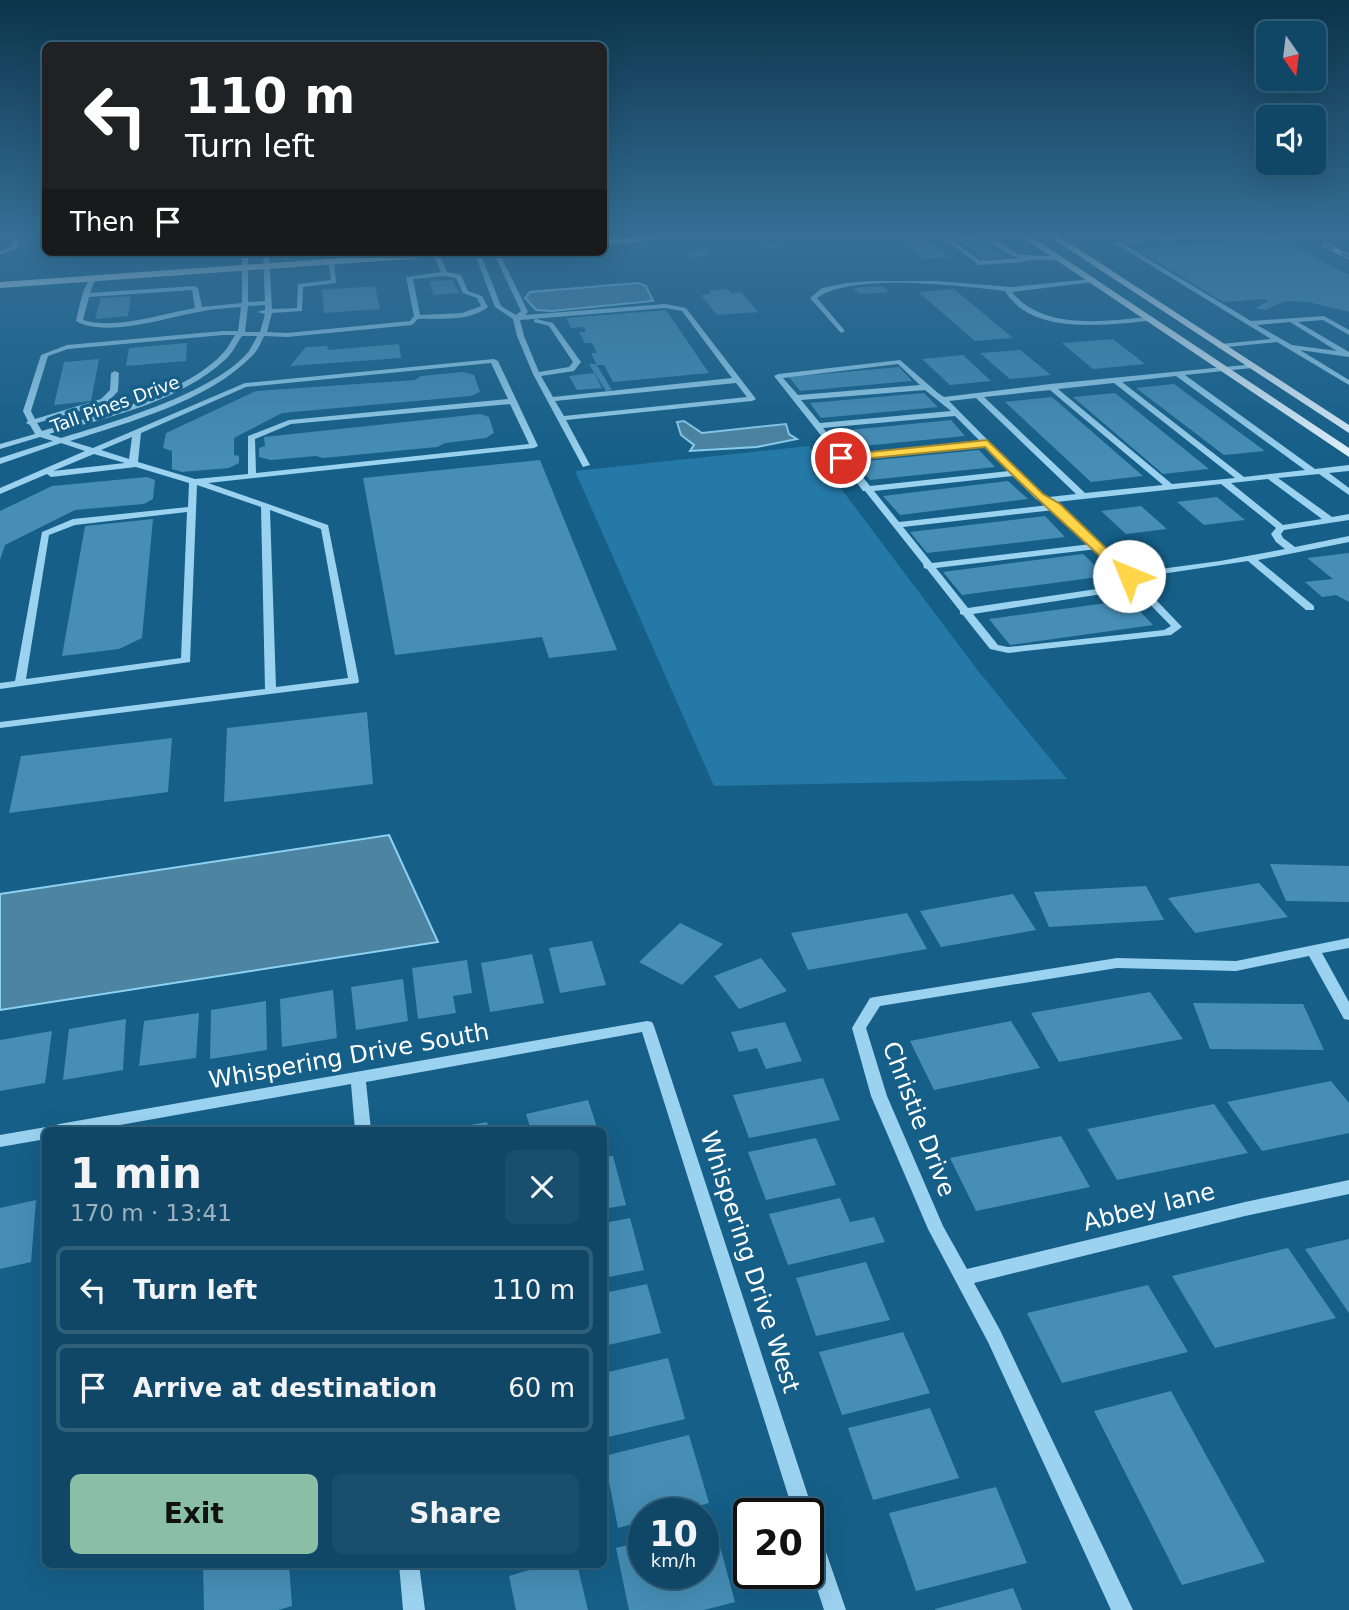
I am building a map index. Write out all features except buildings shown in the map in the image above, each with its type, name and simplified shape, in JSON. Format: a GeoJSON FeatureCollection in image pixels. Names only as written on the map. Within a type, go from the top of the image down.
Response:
{"type":"FeatureCollection","features":[{"type":"Feature","properties":{"kind":"main road"},"geometry":{"type":"LineString","coordinates":[[1135,310],[1349,453]]}},
{"type":"Feature","properties":{"kind":"main road"},"geometry":{"type":"LineString","coordinates":[[1166,310],[1349,430]]}},
{"type":"Feature","properties":{"kind":"street"},"geometry":{"type":"LineString","coordinates":[[82,310],[79,321],[92,325],[176,316],[195,310]]}},
{"type":"Feature","properties":{"kind":"street"},"geometry":{"type":"LineString","coordinates":[[239,336],[242,310]]}},
{"type":"Feature","properties":{"kind":"street","name":"Tall Pines Drive"},"geometry":{"type":"LineString","coordinates":[[0,461],[190,394],[241,363],[254,351],[262,335],[266,310]]}},
{"type":"Feature","properties":{"kind":"street"},"geometry":{"type":"LineString","coordinates":[[416,310],[417,317]]}},
{"type":"Feature","properties":{"kind":"street"},"geometry":{"type":"LineString","coordinates":[[0,725],[354,681],[325,527],[265,505],[38,435],[30,423],[27,411],[45,355],[67,347],[223,333],[239,336],[397,327],[412,323],[417,317],[467,314],[477,310]]}},
{"type":"Feature","properties":{"kind":"street"},"geometry":{"type":"LineString","coordinates":[[502,310],[516,321],[538,374],[564,418],[586,465]]}},
{"type":"Feature","properties":{"kind":"street"},"geometry":{"type":"LineString","coordinates":[[516,321],[524,310]]}},
{"type":"Feature","properties":{"kind":"street"},"geometry":{"type":"LineString","coordinates":[[516,321],[624,310]]}},
{"type":"Feature","properties":{"kind":"street"},"geometry":{"type":"LineString","coordinates":[[564,418],[752,398],[685,310]]}},
{"type":"Feature","properties":{"kind":"street"},"geometry":{"type":"LineString","coordinates":[[823,310],[841,331]]}},
{"type":"Feature","properties":{"kind":"street"},"geometry":{"type":"LineString","coordinates":[[1027,310],[1055,319],[1102,322],[1148,319]]}},
{"type":"Feature","properties":{"kind":"street"},"geometry":{"type":"LineString","coordinates":[[1229,310],[1349,383]]}},
{"type":"Feature","properties":{"kind":"street"},"geometry":{"type":"LineString","coordinates":[[1250,323],[1324,318],[1349,333]]}},
{"type":"Feature","properties":{"kind":"street"},"geometry":{"type":"LineString","coordinates":[[1287,345],[1349,355],[1292,320]]}},
{"type":"Feature","properties":{"kind":"street"},"geometry":{"type":"LineString","coordinates":[[516,321],[551,324],[577,362],[571,369],[538,374]]}},
{"type":"Feature","properties":{"kind":"street"},"geometry":{"type":"LineString","coordinates":[[1270,335],[1332,345]]}},
{"type":"Feature","properties":{"kind":"street","name":"Tall Pines Drive"},"geometry":{"type":"LineString","coordinates":[[0,447],[105,415],[165,393],[213,366],[239,336]]}},
{"type":"Feature","properties":{"kind":"street"},"geometry":{"type":"LineString","coordinates":[[1221,346],[1278,341]]}},
{"type":"Feature","properties":{"kind":"street"},"geometry":{"type":"LineString","coordinates":[[0,491],[245,385],[481,362],[494,361],[534,446],[193,482]]}},
{"type":"Feature","properties":{"kind":"street"},"geometry":{"type":"LineString","coordinates":[[900,362],[943,399],[1039,497],[1053,503],[1099,546],[1177,627],[1167,633],[1008,650],[994,647],[794,398],[778,376],[900,362]]}},
{"type":"Feature","properties":{"kind":"street"},"geometry":{"type":"LineString","coordinates":[[943,399],[1252,366]]}},
{"type":"Feature","properties":{"kind":"street"},"geometry":{"type":"LineString","coordinates":[[1329,371],[1349,370]]}},
{"type":"Feature","properties":{"kind":"street"},"geometry":{"type":"LineString","coordinates":[[30,423],[104,401],[114,391],[115,373]]}},
{"type":"Feature","properties":{"kind":"street"},"geometry":{"type":"LineString","coordinates":[[1178,374],[1349,492]]}},
{"type":"Feature","properties":{"kind":"street"},"geometry":{"type":"LineString","coordinates":[[553,399],[738,380]]}},
{"type":"Feature","properties":{"kind":"street"},"geometry":{"type":"LineString","coordinates":[[1115,380],[1243,480]]}},
{"type":"Feature","properties":{"kind":"street"},"geometry":{"type":"LineString","coordinates":[[1050,386],[1169,486]]}},
{"type":"Feature","properties":{"kind":"street"},"geometry":{"type":"LineString","coordinates":[[794,398],[928,387]]}},
{"type":"Feature","properties":{"kind":"street"},"geometry":{"type":"LineString","coordinates":[[978,396],[1083,496]]}},
{"type":"Feature","properties":{"kind":"street"},"geometry":{"type":"LineString","coordinates":[[252,476],[251,438],[289,422],[513,401]]}},
{"type":"Feature","properties":{"kind":"street"},"geometry":{"type":"LineString","coordinates":[[816,426],[957,413]]}},
{"type":"Feature","properties":{"kind":"street"},"geometry":{"type":"LineString","coordinates":[[133,465],[137,432]]}},
{"type":"Feature","properties":{"kind":"street"},"geometry":{"type":"LineString","coordinates":[[841,458],[987,444]]}},
{"type":"Feature","properties":{"kind":"street"},"geometry":{"type":"LineString","coordinates":[[37,475],[133,465]]}},
{"type":"Feature","properties":{"kind":"street"},"geometry":{"type":"LineString","coordinates":[[895,525],[1053,503],[1083,496],[1349,468]]}},
{"type":"Feature","properties":{"kind":"street"},"geometry":{"type":"LineString","coordinates":[[866,489],[1015,473]]}},
{"type":"Feature","properties":{"kind":"street"},"geometry":{"type":"LineString","coordinates":[[1271,477],[1330,520]]}},
{"type":"Feature","properties":{"kind":"street"},"geometry":{"type":"LineString","coordinates":[[0,685],[186,660],[193,482]]}},
{"type":"Feature","properties":{"kind":"street"},"geometry":{"type":"LineString","coordinates":[[1224,482],[1281,528]]}},
{"type":"Feature","properties":{"kind":"street"},"geometry":{"type":"LineString","coordinates":[[265,505],[271,691]]}},
{"type":"Feature","properties":{"kind":"street"},"geometry":{"type":"LineString","coordinates":[[20,683],[45,534],[73,522],[192,509]]}},
{"type":"Feature","properties":{"kind":"street"},"geometry":{"type":"LineString","coordinates":[[1292,549],[1279,540],[1276,534],[1281,528],[1349,517]]}},
{"type":"Feature","properties":{"kind":"street"},"geometry":{"type":"LineString","coordinates":[[1129,576],[1250,558],[1349,539]]}},
{"type":"Feature","properties":{"kind":"street"},"geometry":{"type":"LineString","coordinates":[[927,566],[1099,546]]}},
{"type":"Feature","properties":{"kind":"street"},"geometry":{"type":"LineString","coordinates":[[1250,558],[1310,608]]}},
{"type":"Feature","properties":{"kind":"street"},"geometry":{"type":"LineString","coordinates":[[964,612],[1137,586]]}},
{"type":"Feature","properties":{"kind":"street","name":"Christie Drive"},"geometry":{"type":"LineString","coordinates":[[1122,1610],[994,1336],[936,1229],[879,1096],[859,1028],[875,1002],[1117,963],[1236,966],[1349,943]]}},
{"type":"Feature","properties":{"kind":"street"},"geometry":{"type":"LineString","coordinates":[[1313,950],[1349,1015]]}},
{"type":"Feature","properties":{"kind":"street","name":"Whispering Drive South"},"geometry":{"type":"LineString","coordinates":[[77,1127],[647,1026]]}},
{"type":"Feature","properties":{"kind":"street","name":"Whispering Drive West"},"geometry":{"type":"LineString","coordinates":[[647,1026],[799,1498]]}},
{"type":"Feature","properties":{"kind":"street"},"geometry":{"type":"LineString","coordinates":[[358,1077],[363,1127]]}},
{"type":"Feature","properties":{"kind":"street"},"geometry":{"type":"LineString","coordinates":[[0,1141],[42,1134]]}},
{"type":"Feature","properties":{"kind":"street","name":"Abbey lane"},"geometry":{"type":"LineString","coordinates":[[962,1278],[1349,1186]]}},
{"type":"Feature","properties":{"kind":"street"},"geometry":{"type":"LineString","coordinates":[[409,1568],[414,1610]]}},
{"type":"Feature","properties":{"kind":"street"},"geometry":{"type":"LineString","coordinates":[[824,1577],[835,1610]]}},
{"type":"Feature","properties":{"kind":"shaded area"},"geometry":{"type":"Polygon","coordinates":[[[684,421],[702,433],[786,424],[789,434],[797,439],[757,447],[690,451],[694,445],[681,435],[677,422],[684,421]]]}},
{"type":"Feature","properties":{"kind":"shaded area"},"geometry":{"type":"Polygon","coordinates":[[[809,446],[979,672],[1067,779],[714,786],[575,471],[809,446]]]}},
{"type":"Feature","properties":{"kind":"shaded area"},"geometry":{"type":"Polygon","coordinates":[[[389,835],[438,942],[0,1010],[0,894],[389,835]]]}},
{"type":"Feature","properties":{"kind":"route"},"geometry":{"type":"LineString","coordinates":[[841,458],[987,444],[1039,497],[1049,500],[1129,576]]}}]}
